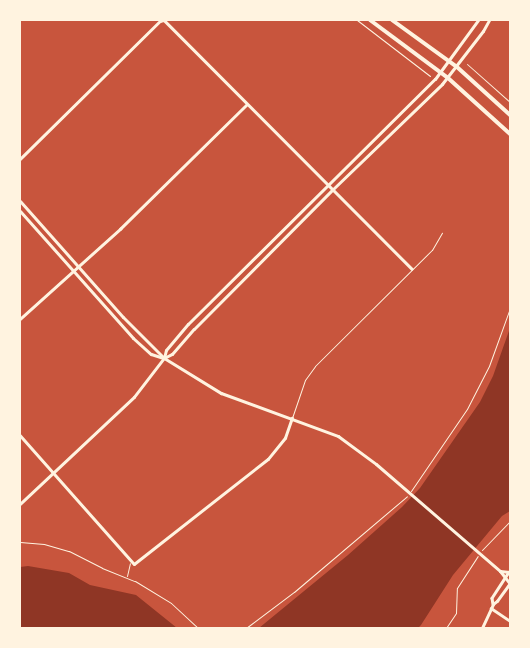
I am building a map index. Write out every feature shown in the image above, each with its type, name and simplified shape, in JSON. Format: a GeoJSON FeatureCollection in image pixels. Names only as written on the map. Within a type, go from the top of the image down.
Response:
{"type":"FeatureCollection","features":[{"type":"Feature","properties":{"kind":"main road"},"geometry":{"type":"LineString","coordinates":[[370,20],[448,78],[510,134]]}},
{"type":"Feature","properties":{"kind":"main road"},"geometry":{"type":"LineString","coordinates":[[392,20],[457,67],[510,115]]}},
{"type":"Feature","properties":{"kind":"street"},"geometry":{"type":"LineString","coordinates":[[20,504],[54,474],[134,396],[164,358],[166,350],[188,324],[441,73],[478,20]]}},
{"type":"Feature","properties":{"kind":"street"},"geometry":{"type":"LineString","coordinates":[[20,211],[133,338],[151,354],[164,358],[172,354],[194,329],[332,190],[448,78],[489,20]]}},
{"type":"Feature","properties":{"kind":"street"},"geometry":{"type":"LineString","coordinates":[[20,159],[160,21],[167,21],[246,105],[412,270]]}},
{"type":"Feature","properties":{"kind":"street"},"geometry":{"type":"LineString","coordinates":[[20,319],[74,272],[246,105]]}},
{"type":"Feature","properties":{"kind":"street"},"geometry":{"type":"LineString","coordinates":[[20,201],[123,317],[164,358],[221,393],[338,436],[376,464],[500,571],[504,579],[510,583],[498,601],[493,604],[482,628]]}},
{"type":"Feature","properties":{"kind":"street"},"geometry":{"type":"LineString","coordinates":[[20,435],[134,564],[138,563],[268,459],[285,438],[292,418]]}},
{"type":"Feature","properties":{"kind":"street"},"geometry":{"type":"LineString","coordinates":[[500,571],[510,572]]}},
{"type":"Feature","properties":{"kind":"street"},"geometry":{"type":"LineString","coordinates":[[493,604],[492,598],[510,572]]}},
{"type":"Feature","properties":{"kind":"street"},"geometry":{"type":"LineString","coordinates":[[491,608],[510,621]]}},
{"type":"Feature","properties":{"kind":"lane"},"geometry":{"type":"LineString","coordinates":[[292,418],[305,380],[314,366],[432,250],[442,233]]}},
{"type":"Feature","properties":{"kind":"path"},"geometry":{"type":"LineString","coordinates":[[358,20],[430,76]]}},
{"type":"Feature","properties":{"kind":"path"},"geometry":{"type":"LineString","coordinates":[[467,64],[510,102]]}},
{"type":"Feature","properties":{"kind":"path"},"geometry":{"type":"LineString","coordinates":[[438,455],[480,384],[510,308]]}},
{"type":"Feature","properties":{"kind":"path"},"geometry":{"type":"LineString","coordinates":[[246,628],[294,592],[379,519]]}},
{"type":"Feature","properties":{"kind":"path"},"geometry":{"type":"LineString","coordinates":[[20,542],[44,544],[69,551],[102,568],[126,577],[159,593],[198,628]]}},
{"type":"Feature","properties":{"kind":"path"},"geometry":{"type":"LineString","coordinates":[[126,577],[131,562]]}},
{"type":"Feature","properties":{"kind":"path"},"geometry":{"type":"LineString","coordinates":[[446,628],[456,614],[457,590]]}},
{"type":"Feature","properties":{"kind":"shaded area"},"geometry":{"type":"Polygon","coordinates":[[[510,328],[510,511],[502,516],[453,575],[421,625],[418,628],[259,628],[348,555],[402,507],[420,488],[480,402],[493,376],[510,328]]]}},
{"type":"Feature","properties":{"kind":"shaded area"},"geometry":{"type":"Polygon","coordinates":[[[28,566],[69,573],[90,585],[136,595],[177,628],[20,628],[20,567],[28,566]]]}}]}
